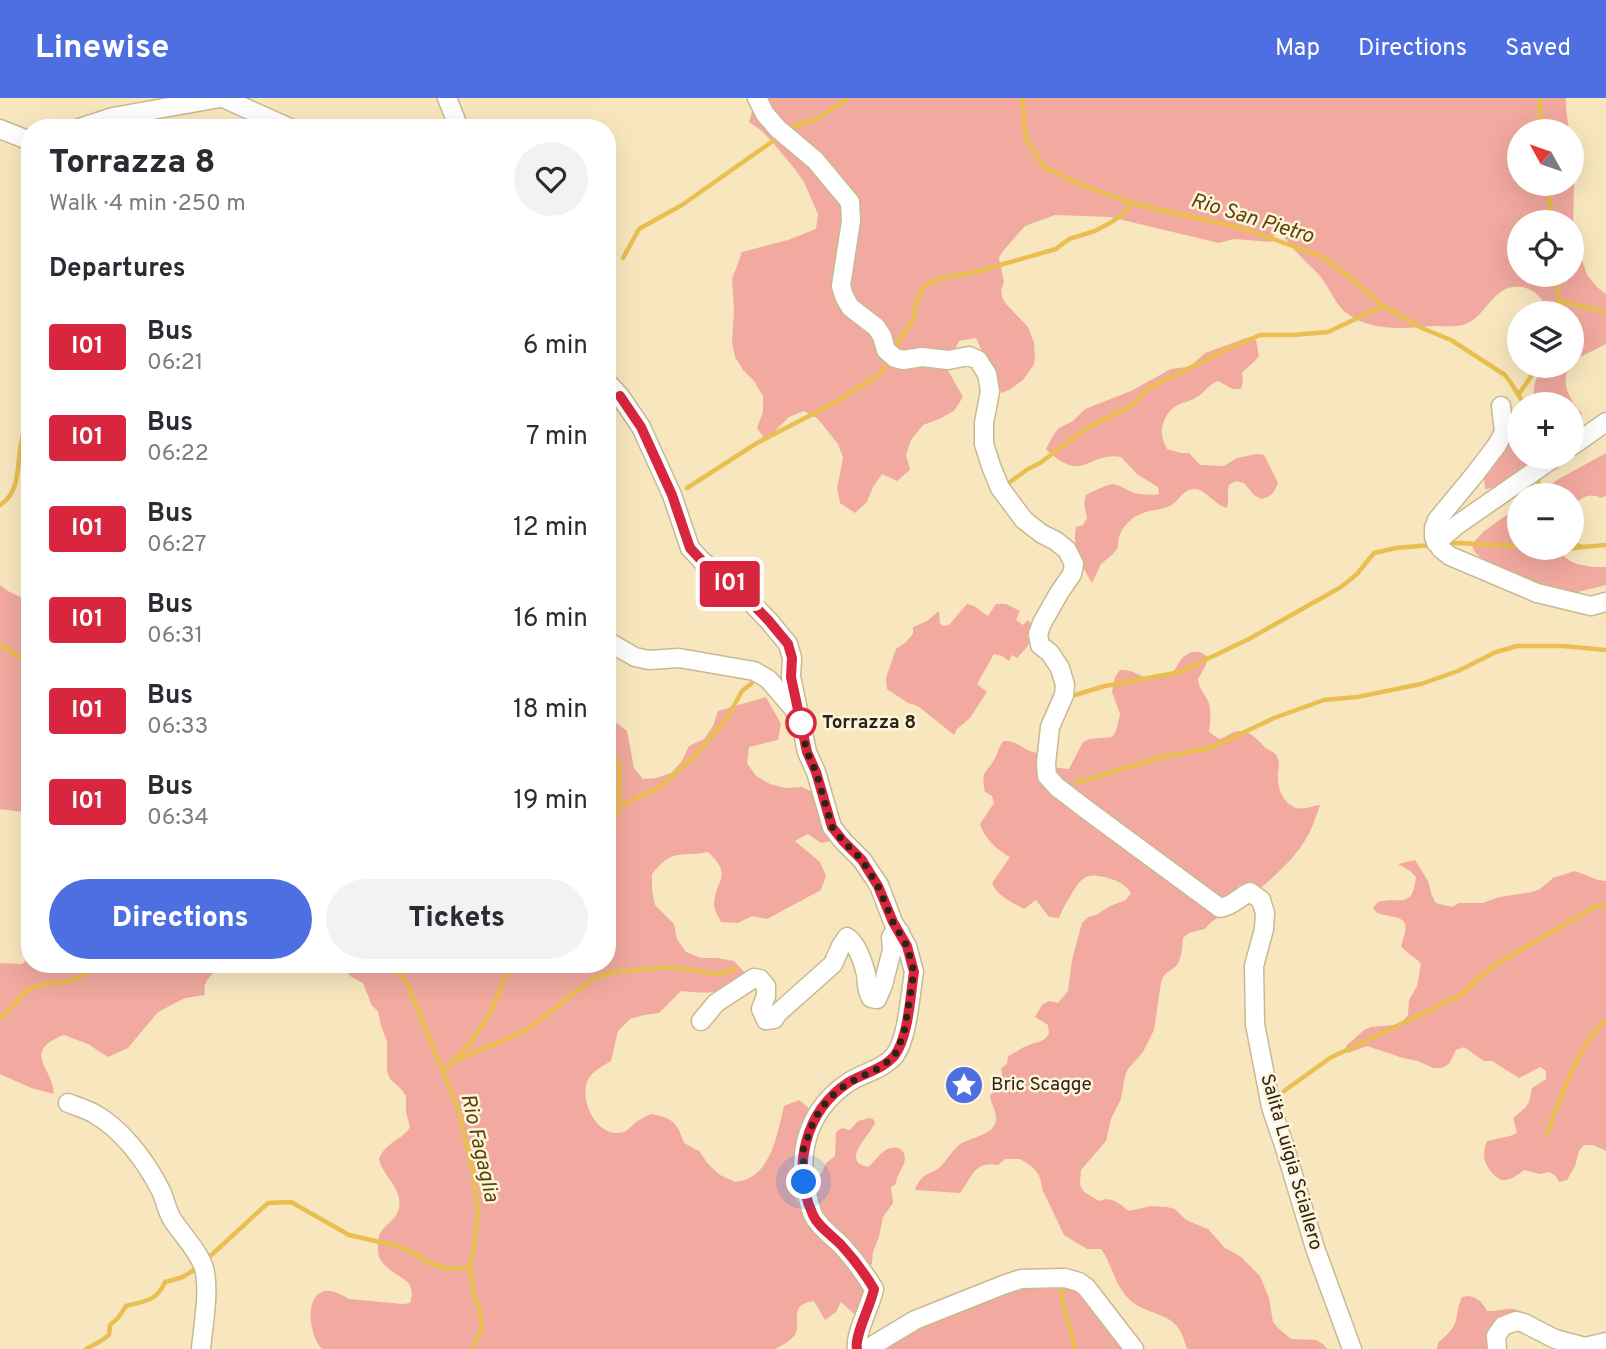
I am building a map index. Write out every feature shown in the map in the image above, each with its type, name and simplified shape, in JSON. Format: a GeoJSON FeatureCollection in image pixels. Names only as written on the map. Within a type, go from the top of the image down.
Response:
{"type":"FeatureCollection","features":[{"type":"Feature","properties":{"kind":"street"},"geometry":{"type":"LineString","coordinates":[[107,119],[221,98],[269,119]]}},
{"type":"Feature","properties":{"kind":"street"},"geometry":{"type":"LineString","coordinates":[[447,98],[455,119]]}},
{"type":"Feature","properties":{"kind":"street","name":"Salita Luigia Sciallero"},"geometry":{"type":"LineString","coordinates":[[757,98],[765,114],[778,129],[815,160],[850,202],[851,221],[841,286],[850,307],[876,327],[886,350],[895,358],[948,360],[969,356],[978,360],[988,374],[990,391],[984,423],[984,444],[1000,488],[1024,520],[1067,550],[1074,564],[1072,574],[1038,634],[1040,645],[1050,653],[1060,668],[1065,685],[1064,695],[1050,727],[1047,776],[1087,810],[1220,908],[1231,906],[1250,892],[1261,900],[1265,914],[1264,929],[1254,966],[1255,1024],[1271,1107],[1315,1248],[1352,1349]]}},
{"type":"Feature","properties":{"kind":"street"},"geometry":{"type":"LineString","coordinates":[[0,129],[21,137]]}},
{"type":"Feature","properties":{"kind":"street"},"geometry":{"type":"LineString","coordinates":[[616,392],[641,427],[672,495],[690,548],[745,596],[788,644],[792,658],[791,677],[807,752],[816,772],[832,827],[869,869],[907,946],[914,972],[901,1042],[896,1053],[890,1060],[848,1083],[829,1100],[814,1120],[803,1150],[804,1182],[813,1217],[844,1248],[874,1289],[856,1340],[857,1349]]}},
{"type":"Feature","properties":{"kind":"street"},"geometry":{"type":"LineString","coordinates":[[1501,406],[1504,432],[1475,474],[1437,520],[1434,528],[1436,544],[1450,556],[1537,593],[1591,606],[1606,602]]}},
{"type":"Feature","properties":{"kind":"street"},"geometry":{"type":"LineString","coordinates":[[1584,438],[1606,422]]}},
{"type":"Feature","properties":{"kind":"street"},"geometry":{"type":"LineString","coordinates":[[1436,544],[1457,525],[1538,469]]}},
{"type":"Feature","properties":{"kind":"street"},"geometry":{"type":"LineString","coordinates":[[616,647],[635,657],[649,660],[679,659],[754,671],[768,679],[793,709],[803,734]]}},
{"type":"Feature","properties":{"kind":"street"},"geometry":{"type":"LineString","coordinates":[[701,1021],[716,1003],[754,978],[760,979],[766,986],[766,996],[761,1009],[766,1020],[774,1019],[833,964],[847,937],[854,943],[866,972],[868,993],[871,998],[877,999],[880,997],[891,950],[891,937],[900,932]]}},
{"type":"Feature","properties":{"kind":"street"},"geometry":{"type":"LineString","coordinates":[[68,1103],[95,1114],[123,1136],[162,1191],[169,1213],[197,1253],[204,1270],[206,1291],[201,1349]]}},
{"type":"Feature","properties":{"kind":"street"},"geometry":{"type":"LineString","coordinates":[[867,1349],[915,1320],[1003,1285],[1021,1279],[1065,1278],[1086,1287],[1134,1349]]}},
{"type":"Feature","properties":{"kind":"street"},"geometry":{"type":"LineString","coordinates":[[1497,1349],[1496,1336],[1503,1326],[1516,1321],[1555,1339],[1585,1347],[1606,1342]]}},
{"type":"Feature","properties":{"kind":"shaded area"},"geometry":{"type":"Polygon","coordinates":[[[756,98],[1566,98],[1567,119],[1507,119],[1507,196],[1574,196],[1573,210],[1507,210],[1507,287],[1513,287],[1499,293],[1477,317],[1463,325],[1400,328],[1365,323],[1344,311],[1320,276],[1292,247],[1279,227],[1271,242],[1234,239],[1219,243],[1110,217],[1055,215],[1025,226],[999,258],[1004,282],[1002,297],[1028,327],[1034,343],[1033,366],[1023,380],[1001,393],[976,338],[959,341],[946,367],[963,397],[954,411],[923,425],[911,440],[906,455],[910,470],[897,481],[882,474],[867,502],[855,513],[840,503],[837,488],[843,458],[838,444],[818,419],[804,411],[789,417],[766,440],[757,428],[763,412],[763,396],[735,357],[732,342],[732,279],[742,252],[788,240],[816,229],[818,214],[804,182],[762,131],[749,122],[756,98]]]}},
{"type":"Feature","properties":{"kind":"shaded area"},"geometry":{"type":"Polygon","coordinates":[[[1584,266],[1587,275],[1606,294],[1606,344],[1584,355],[1584,301],[1543,301],[1526,288],[1520,287],[1584,287],[1584,266]]]}},
{"type":"Feature","properties":{"kind":"shaded area"},"geometry":{"type":"Polygon","coordinates":[[[1249,337],[1256,340],[1259,356],[1242,373],[1241,389],[1233,389],[1218,381],[1195,398],[1175,406],[1164,421],[1162,435],[1167,449],[1189,453],[1200,465],[1224,466],[1237,458],[1264,455],[1278,483],[1274,492],[1261,499],[1244,483],[1236,481],[1229,485],[1227,508],[1203,492],[1191,489],[1170,506],[1140,514],[1125,525],[1118,548],[1101,564],[1092,583],[1078,556],[1075,543],[1076,527],[1083,525],[1087,518],[1084,503],[1086,495],[1113,484],[1144,494],[1159,494],[1158,487],[1138,475],[1121,457],[1111,456],[1083,465],[1068,465],[1046,449],[1054,434],[1085,409],[1131,391],[1171,369],[1187,367],[1205,353],[1249,337]]]}},
{"type":"Feature","properties":{"kind":"shaded area"},"geometry":{"type":"Polygon","coordinates":[[[1537,378],[1566,378],[1568,392],[1534,392],[1537,378]]]}},
{"type":"Feature","properties":{"kind":"shaded area"},"geometry":{"type":"Polygon","coordinates":[[[1507,446],[1507,469],[1531,469],[1499,487],[1485,489],[1484,478],[1492,462],[1507,446]]]}},
{"type":"Feature","properties":{"kind":"shaded area"},"geometry":{"type":"Polygon","coordinates":[[[1606,453],[1606,496],[1584,498],[1584,483],[1553,483],[1577,469],[1584,469],[1584,465],[1606,453]]]}},
{"type":"Feature","properties":{"kind":"shaded area"},"geometry":{"type":"Polygon","coordinates":[[[1507,515],[1507,560],[1569,560],[1577,564],[1606,567],[1606,585],[1574,593],[1551,591],[1538,582],[1506,573],[1485,562],[1474,551],[1472,544],[1483,532],[1507,515]]]}},
{"type":"Feature","properties":{"kind":"shaded area"},"geometry":{"type":"Polygon","coordinates":[[[0,585],[21,598],[21,812],[0,809],[0,585]]]}},
{"type":"Feature","properties":{"kind":"shaded area"},"geometry":{"type":"Polygon","coordinates":[[[967,604],[988,616],[996,604],[1006,604],[1020,611],[1016,620],[1023,625],[1028,620],[1033,626],[1027,637],[1030,641],[1027,647],[1017,658],[1012,655],[1009,661],[994,654],[977,684],[987,692],[970,718],[954,735],[918,706],[908,703],[887,689],[886,678],[896,649],[913,634],[913,627],[927,621],[939,611],[940,624],[949,625],[967,604]]]}},
{"type":"Feature","properties":{"kind":"shaded area"},"geometry":{"type":"Polygon","coordinates":[[[1192,652],[1207,656],[1206,665],[1198,679],[1209,705],[1209,732],[1219,739],[1239,731],[1252,735],[1275,753],[1279,763],[1278,784],[1286,802],[1301,809],[1320,805],[1304,842],[1278,873],[1260,889],[1242,884],[1238,886],[1222,915],[1205,929],[1189,933],[1183,938],[1178,963],[1165,974],[1161,983],[1154,1030],[1143,1052],[1128,1069],[1106,1141],[1081,1170],[1080,1185],[1084,1192],[1099,1201],[1111,1200],[1129,1211],[1151,1206],[1175,1209],[1186,1220],[1208,1229],[1225,1248],[1240,1256],[1260,1276],[1269,1298],[1273,1322],[1278,1328],[1291,1339],[1316,1340],[1327,1349],[1187,1349],[1175,1324],[1138,1306],[1127,1297],[1101,1249],[1087,1249],[1064,1235],[1038,1175],[1020,1159],[1005,1159],[998,1165],[984,1165],[971,1176],[960,1193],[915,1190],[921,1179],[939,1168],[959,1145],[993,1128],[996,1118],[990,1096],[1001,1081],[1001,1068],[1007,1064],[1008,1056],[1049,1034],[1048,1025],[1035,1017],[1042,1005],[1049,1001],[1058,1003],[1068,991],[1072,960],[1082,923],[1088,917],[1126,900],[1131,893],[1115,880],[1095,875],[1086,877],[1076,887],[1059,918],[1049,917],[1036,900],[1024,909],[1001,895],[992,883],[1010,857],[992,843],[980,824],[994,803],[992,796],[985,792],[985,772],[1003,741],[1014,742],[1040,753],[1051,767],[1069,769],[1083,742],[1112,737],[1116,731],[1120,714],[1112,692],[1115,677],[1120,670],[1149,678],[1172,674],[1182,658],[1192,652]]]}},
{"type":"Feature","properties":{"kind":"shaded area"},"geometry":{"type":"Polygon","coordinates":[[[766,697],[781,724],[778,740],[749,747],[747,763],[756,776],[770,784],[786,788],[802,787],[817,794],[831,841],[821,843],[808,834],[795,841],[820,862],[826,876],[821,890],[767,919],[752,916],[738,923],[721,922],[714,906],[722,873],[708,852],[677,855],[659,866],[652,874],[655,905],[674,924],[677,939],[686,952],[701,958],[734,961],[745,973],[738,983],[726,990],[703,993],[681,991],[659,1013],[630,1019],[618,1031],[611,1061],[589,1078],[585,1095],[587,1105],[597,1123],[613,1133],[625,1131],[651,1114],[669,1119],[679,1130],[684,1143],[699,1151],[720,1175],[735,1182],[749,1178],[759,1171],[774,1145],[784,1106],[799,1100],[811,1110],[795,1160],[794,1191],[801,1212],[806,1212],[831,1238],[868,1293],[861,1320],[841,1302],[836,1312],[825,1320],[814,1301],[805,1303],[798,1311],[797,1331],[794,1336],[775,1349],[322,1349],[312,1328],[311,1311],[316,1296],[322,1292],[332,1291],[349,1299],[403,1304],[410,1303],[412,1294],[408,1283],[387,1267],[378,1250],[379,1235],[399,1209],[398,1195],[379,1159],[386,1148],[410,1127],[406,1096],[390,1079],[387,1071],[387,1041],[378,1011],[372,1006],[363,983],[348,973],[616,973],[616,724],[627,731],[634,768],[643,779],[656,778],[671,773],[682,761],[689,746],[704,739],[713,726],[718,711],[766,697]]]}},
{"type":"Feature","properties":{"kind":"shaded area"},"geometry":{"type":"Polygon","coordinates":[[[1415,860],[1428,881],[1436,903],[1452,907],[1459,903],[1483,903],[1499,897],[1532,892],[1553,878],[1575,871],[1606,881],[1606,1151],[1593,1145],[1584,1145],[1567,1180],[1559,1182],[1556,1176],[1549,1172],[1540,1174],[1524,1170],[1502,1180],[1490,1170],[1484,1158],[1487,1141],[1517,1133],[1513,1118],[1529,1102],[1532,1088],[1546,1079],[1546,1071],[1540,1067],[1519,1078],[1492,1061],[1484,1061],[1464,1047],[1456,1050],[1449,1064],[1442,1068],[1433,1068],[1367,1046],[1348,1053],[1346,1046],[1364,1030],[1395,1025],[1408,1015],[1409,1000],[1417,986],[1421,964],[1401,946],[1406,929],[1403,920],[1377,913],[1373,908],[1378,902],[1409,898],[1416,877],[1398,864],[1415,860]]]}},
{"type":"Feature","properties":{"kind":"shaded area"},"geometry":{"type":"Polygon","coordinates":[[[0,963],[21,964],[21,973],[212,973],[206,981],[205,995],[185,998],[158,1012],[128,1048],[108,1057],[88,1044],[64,1035],[51,1041],[41,1054],[54,1094],[31,1088],[0,1074],[0,963]]]}},
{"type":"Feature","properties":{"kind":"shaded area"},"geometry":{"type":"Polygon","coordinates":[[[869,1118],[875,1123],[859,1148],[856,1160],[868,1167],[890,1148],[900,1149],[905,1158],[896,1184],[891,1187],[893,1203],[883,1217],[872,1264],[868,1265],[822,1217],[806,1170],[818,1175],[822,1173],[826,1163],[835,1156],[836,1132],[842,1128],[850,1130],[858,1121],[869,1118]]]}},
{"type":"Feature","properties":{"kind":"shaded area"},"geometry":{"type":"Polygon","coordinates":[[[1052,1285],[1084,1296],[1124,1349],[887,1349],[935,1317],[1026,1286],[1052,1285]]]}},
{"type":"Feature","properties":{"kind":"shaded area"},"geometry":{"type":"Polygon","coordinates":[[[1469,1296],[1480,1301],[1487,1311],[1513,1309],[1529,1318],[1515,1317],[1492,1349],[1437,1349],[1438,1343],[1455,1324],[1462,1297],[1469,1296]]]}},
{"type":"Feature","properties":{"kind":"waterway"},"geometry":{"type":"LineString","coordinates":[[787,131],[817,119],[848,98]]}},
{"type":"Feature","properties":{"kind":"waterway","name":"Rio San Pietro"},"geometry":{"type":"LineString","coordinates":[[1022,98],[1026,139],[1045,168],[1131,203],[1245,229],[1321,256],[1383,306],[1424,329],[1451,340],[1505,375],[1517,392]]}},
{"type":"Feature","properties":{"kind":"waterway"},"geometry":{"type":"LineString","coordinates":[[1540,98],[1541,119]]}},
{"type":"Feature","properties":{"kind":"waterway"},"geometry":{"type":"LineString","coordinates":[[623,258],[639,229],[682,205],[780,136]]}},
{"type":"Feature","properties":{"kind":"waterway"},"geometry":{"type":"LineString","coordinates":[[1550,196],[1550,210]]}},
{"type":"Feature","properties":{"kind":"waterway"},"geometry":{"type":"LineString","coordinates":[[893,349],[914,318],[916,302],[924,286],[941,278],[976,272],[1056,249],[1069,239],[1110,223],[1125,213],[1131,203]]}},
{"type":"Feature","properties":{"kind":"waterway"},"geometry":{"type":"LineString","coordinates":[[1557,287],[1559,301]]}},
{"type":"Feature","properties":{"kind":"waterway"},"geometry":{"type":"LineString","coordinates":[[1010,482],[1085,429],[1132,405],[1149,388],[1232,347],[1260,335],[1328,332],[1383,306]]}},
{"type":"Feature","properties":{"kind":"waterway"},"geometry":{"type":"LineString","coordinates":[[1584,307],[1606,312]]}},
{"type":"Feature","properties":{"kind":"waterway"},"geometry":{"type":"LineString","coordinates":[[687,488],[757,443],[834,403],[872,379],[883,371],[888,360]]}},
{"type":"Feature","properties":{"kind":"waterway"},"geometry":{"type":"LineString","coordinates":[[1520,392],[1530,378]]}},
{"type":"Feature","properties":{"kind":"waterway"},"geometry":{"type":"LineString","coordinates":[[0,505],[14,488],[21,442]]}},
{"type":"Feature","properties":{"kind":"waterway","name":"Rio San Pietro"},"geometry":{"type":"LineString","coordinates":[[1537,475],[1539,483]]}},
{"type":"Feature","properties":{"kind":"waterway"},"geometry":{"type":"LineString","coordinates":[[1443,544],[1507,545]]}},
{"type":"Feature","properties":{"kind":"waterway"},"geometry":{"type":"LineString","coordinates":[[1075,695],[1105,686],[1180,672],[1249,639],[1341,587],[1357,574],[1374,553],[1431,545]]}},
{"type":"Feature","properties":{"kind":"waterway","name":"Rio San Pietro"},"geometry":{"type":"LineString","coordinates":[[1584,547],[1606,545]]}},
{"type":"Feature","properties":{"kind":"waterway","name":"Rio Fagaglia"},"geometry":{"type":"LineString","coordinates":[[0,644],[21,659]]}},
{"type":"Feature","properties":{"kind":"waterway"},"geometry":{"type":"LineString","coordinates":[[1076,783],[1162,757],[1211,748],[1274,718],[1324,700],[1357,697],[1421,684],[1458,671],[1496,652],[1517,646],[1606,650]]}},
{"type":"Feature","properties":{"kind":"waterway"},"geometry":{"type":"LineString","coordinates":[[616,816],[620,806],[660,787],[694,756],[727,718],[742,691],[752,683]]}},
{"type":"Feature","properties":{"kind":"waterway"},"geometry":{"type":"LineString","coordinates":[[616,759],[620,767],[620,806]]}},
{"type":"Feature","properties":{"kind":"waterway"},"geometry":{"type":"LineString","coordinates":[[1284,1091],[1330,1058],[1461,995],[1490,968],[1596,906],[1606,905]]}},
{"type":"Feature","properties":{"kind":"waterway"},"geometry":{"type":"LineString","coordinates":[[616,972],[669,967],[719,974],[735,969]]}},
{"type":"Feature","properties":{"kind":"waterway"},"geometry":{"type":"LineString","coordinates":[[0,1019],[27,990],[47,983],[67,982],[87,973]]}},
{"type":"Feature","properties":{"kind":"waterway","name":"Rio Fagaglia"},"geometry":{"type":"LineString","coordinates":[[398,973],[407,983],[458,1109],[473,1172],[478,1213],[470,1265],[482,1328],[472,1349]]}},
{"type":"Feature","properties":{"kind":"waterway"},"geometry":{"type":"LineString","coordinates":[[443,1072],[470,1043],[489,1015],[507,973]]}},
{"type":"Feature","properties":{"kind":"waterway"},"geometry":{"type":"LineString","coordinates":[[454,1061],[525,1031],[594,978],[611,973]]}},
{"type":"Feature","properties":{"kind":"waterway"},"geometry":{"type":"LineString","coordinates":[[1547,1134],[1578,1057],[1606,1020]]}},
{"type":"Feature","properties":{"kind":"waterway"},"geometry":{"type":"LineString","coordinates":[[206,1260],[268,1203],[291,1202],[349,1235],[394,1245],[445,1268],[470,1269]]}},
{"type":"Feature","properties":{"kind":"waterway"},"geometry":{"type":"LineString","coordinates":[[86,1349],[109,1335],[110,1325],[126,1306],[150,1299],[165,1282],[183,1277],[200,1266]]}},
{"type":"Feature","properties":{"kind":"waterway"},"geometry":{"type":"LineString","coordinates":[[1062,1284],[1062,1299],[1075,1349]]}},
{"type":"Feature","properties":{"kind":"bus line","name":"I01"},"geometry":{"type":"LineString","coordinates":[[620,396],[641,427],[672,495],[690,548],[745,596],[788,644],[792,658],[791,677],[807,752],[816,772],[832,827],[869,869],[907,946],[914,972],[904,1033],[896,1053],[877,1069],[863,1074],[835,1093],[814,1120],[803,1150],[804,1182],[813,1217],[844,1248],[874,1289],[856,1340],[857,1349]]}},
{"type":"Feature","properties":{"kind":"place","name":"Torrazza 8"},"geometry":{"type":"Point","coordinates":[801,723]}},
{"type":"Feature","properties":{"kind":"place","name":"Bric Scagge"},"geometry":{"type":"Point","coordinates":[964,1085]}},
{"type":"Feature","properties":{"kind":"route"},"geometry":{"type":"LineString","coordinates":[[801,723],[799,715],[807,752],[816,772],[832,827],[869,869],[907,946],[914,972],[904,1033],[896,1053],[877,1069],[848,1083],[822,1107],[803,1150],[804,1182]]}}]}
